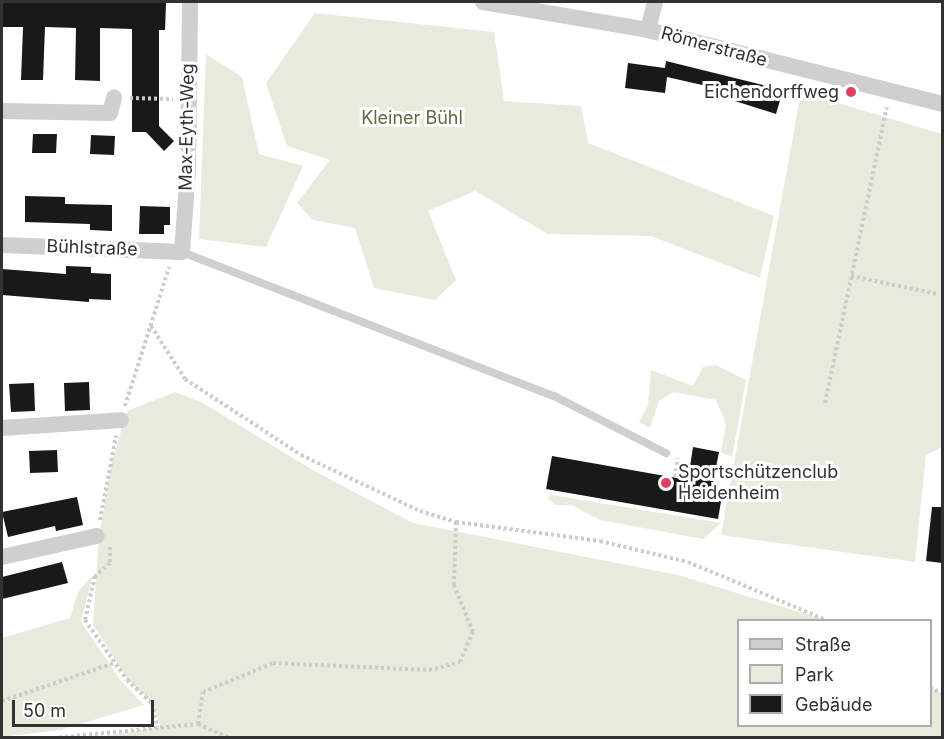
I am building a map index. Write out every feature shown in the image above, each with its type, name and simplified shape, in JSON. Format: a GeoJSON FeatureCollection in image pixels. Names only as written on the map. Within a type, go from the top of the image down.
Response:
{"type":"FeatureCollection","features":[{"type":"Feature","properties":{"kind":"street","name":"Max-Eyth-Weg"},"geometry":{"type":"LineString","coordinates":[[182,252],[188,170],[187,99],[190,2]]}},
{"type":"Feature","properties":{"kind":"street","name":"Römerstraße"},"geometry":{"type":"LineString","coordinates":[[483,2],[648,30],[942,104]]}},
{"type":"Feature","properties":{"kind":"street"},"geometry":{"type":"LineString","coordinates":[[648,30],[655,2]]}},
{"type":"Feature","properties":{"kind":"street"},"geometry":{"type":"LineString","coordinates":[[2,111],[110,113],[114,98]]}},
{"type":"Feature","properties":{"kind":"street","name":"Bühlstraße"},"geometry":{"type":"LineString","coordinates":[[2,245],[182,252]]}},
{"type":"Feature","properties":{"kind":"street"},"geometry":{"type":"LineString","coordinates":[[2,428],[121,420]]}},
{"type":"Feature","properties":{"kind":"street"},"geometry":{"type":"LineString","coordinates":[[2,557],[97,536]]}},
{"type":"Feature","properties":{"kind":"lane"},"geometry":{"type":"LineString","coordinates":[[182,252],[554,396],[666,453]]}},
{"type":"Feature","properties":{"kind":"path"},"geometry":{"type":"LineString","coordinates":[[825,403],[890,92]]}},
{"type":"Feature","properties":{"kind":"path"},"geometry":{"type":"LineString","coordinates":[[114,98],[187,99]]}},
{"type":"Feature","properties":{"kind":"path"},"geometry":{"type":"LineString","coordinates":[[157,727],[152,703],[114,663],[85,620],[94,576],[110,563],[110,545],[97,536],[108,464],[168,271]]}},
{"type":"Feature","properties":{"kind":"path"},"geometry":{"type":"LineString","coordinates":[[851,276],[937,294]]}},
{"type":"Feature","properties":{"kind":"path"},"geometry":{"type":"LineString","coordinates":[[151,326],[185,379],[301,455],[420,511],[456,522],[600,541],[688,562],[821,619]]}},
{"type":"Feature","properties":{"kind":"path"},"geometry":{"type":"LineString","coordinates":[[198,724],[203,692],[273,663],[429,670],[460,662],[473,632],[454,585],[456,522]]}},
{"type":"Feature","properties":{"kind":"path"},"geometry":{"type":"LineString","coordinates":[[2,701],[114,663]]}},
{"type":"Feature","properties":{"kind":"path"},"geometry":{"type":"LineString","coordinates":[[53,738],[198,724],[228,738]]}},
{"type":"Feature","properties":{"kind":"green space","name":"Kleiner Bühl"},"geometry":{"type":"Polygon","coordinates":[[[315,13],[494,32],[504,101],[581,106],[588,143],[774,216],[760,278],[651,236],[548,234],[475,191],[428,211],[456,280],[435,300],[374,288],[355,228],[313,220],[297,203],[330,160],[287,146],[266,83],[315,13]]]}},
{"type":"Feature","properties":{"kind":"green space"},"geometry":{"type":"Polygon","coordinates":[[[206,54],[242,77],[259,154],[303,166],[266,247],[199,239],[206,54]]]}},
{"type":"Feature","properties":{"kind":"green space"},"geometry":{"type":"Polygon","coordinates":[[[801,92],[942,134],[942,447],[926,455],[915,562],[721,535],[801,92]]]}},
{"type":"Feature","properties":{"kind":"green space"},"geometry":{"type":"Polygon","coordinates":[[[716,365],[746,380],[732,457],[721,452],[726,424],[716,400],[674,392],[659,401],[650,428],[639,422],[648,405],[651,370],[693,386],[703,367],[716,365]]]}},
{"type":"Feature","properties":{"kind":"green space"},"geometry":{"type":"Polygon","coordinates":[[[175,392],[203,403],[316,472],[413,523],[678,575],[823,619],[737,619],[737,727],[932,727],[932,688],[942,694],[942,737],[98,737],[160,727],[153,703],[128,680],[93,625],[99,537],[111,465],[127,411],[175,392]]]}},
{"type":"Feature","properties":{"kind":"green space"},"geometry":{"type":"Polygon","coordinates":[[[551,495],[721,523],[703,539],[600,520],[571,505],[556,505],[547,498],[551,495]]]}},
{"type":"Feature","properties":{"kind":"green space"},"geometry":{"type":"Polygon","coordinates":[[[93,575],[81,622],[121,681],[144,705],[60,730],[2,737],[2,638],[70,618],[78,592],[93,575]]]}},
{"type":"Feature","properties":{"kind":"building"},"geometry":{"type":"Polygon","coordinates":[[[2,2],[166,3],[165,30],[159,30],[159,126],[174,141],[164,151],[146,132],[132,132],[132,29],[100,28],[100,81],[75,80],[76,28],[45,27],[43,80],[21,80],[23,27],[2,27],[2,2]]]}},
{"type":"Feature","properties":{"kind":"building"},"geometry":{"type":"Polygon","coordinates":[[[666,61],[783,90],[776,114],[710,93],[711,87],[667,77],[665,93],[625,88],[628,63],[665,68],[666,61]]]}},
{"type":"Feature","properties":{"kind":"building"},"geometry":{"type":"Polygon","coordinates":[[[33,134],[57,134],[56,153],[32,153],[33,134]]]}},
{"type":"Feature","properties":{"kind":"building"},"geometry":{"type":"Polygon","coordinates":[[[91,135],[115,136],[114,155],[90,154],[91,135]]]}},
{"type":"Feature","properties":{"kind":"building"},"geometry":{"type":"Polygon","coordinates":[[[25,196],[65,197],[65,204],[112,205],[112,231],[90,230],[90,224],[25,222],[25,196]]]}},
{"type":"Feature","properties":{"kind":"building"},"geometry":{"type":"Polygon","coordinates":[[[140,206],[170,207],[170,225],[164,225],[164,234],[139,234],[140,206]]]}},
{"type":"Feature","properties":{"kind":"building"},"geometry":{"type":"Polygon","coordinates":[[[66,266],[91,267],[91,273],[111,274],[111,300],[89,299],[89,302],[2,295],[2,269],[66,274],[66,266]]]}},
{"type":"Feature","properties":{"kind":"building"},"geometry":{"type":"Polygon","coordinates":[[[89,382],[90,410],[65,411],[64,383],[89,382]]]}},
{"type":"Feature","properties":{"kind":"building"},"geometry":{"type":"Polygon","coordinates":[[[34,383],[35,411],[11,412],[9,384],[34,383]]]}},
{"type":"Feature","properties":{"kind":"building"},"geometry":{"type":"Polygon","coordinates":[[[693,447],[719,452],[712,488],[723,490],[718,519],[546,489],[552,456],[688,480],[693,447]]]}},
{"type":"Feature","properties":{"kind":"building"},"geometry":{"type":"Polygon","coordinates":[[[57,450],[58,472],[30,473],[29,451],[57,450]]]}},
{"type":"Feature","properties":{"kind":"building"},"geometry":{"type":"Polygon","coordinates":[[[77,497],[83,525],[56,531],[55,526],[8,537],[2,512],[77,497]]]}},
{"type":"Feature","properties":{"kind":"building"},"geometry":{"type":"Polygon","coordinates":[[[932,507],[942,507],[942,563],[926,561],[932,507]]]}},
{"type":"Feature","properties":{"kind":"building"},"geometry":{"type":"Polygon","coordinates":[[[62,562],[68,583],[2,599],[2,577],[62,562]]]}},
{"type":"Feature","properties":{"kind":"place","name":"Eichendorffweg"},"geometry":{"type":"Point","coordinates":[851,92]}},
{"type":"Feature","properties":{"kind":"place","name":"Sportschützenclub Heidenheim"},"geometry":{"type":"Point","coordinates":[666,483]}}]}
